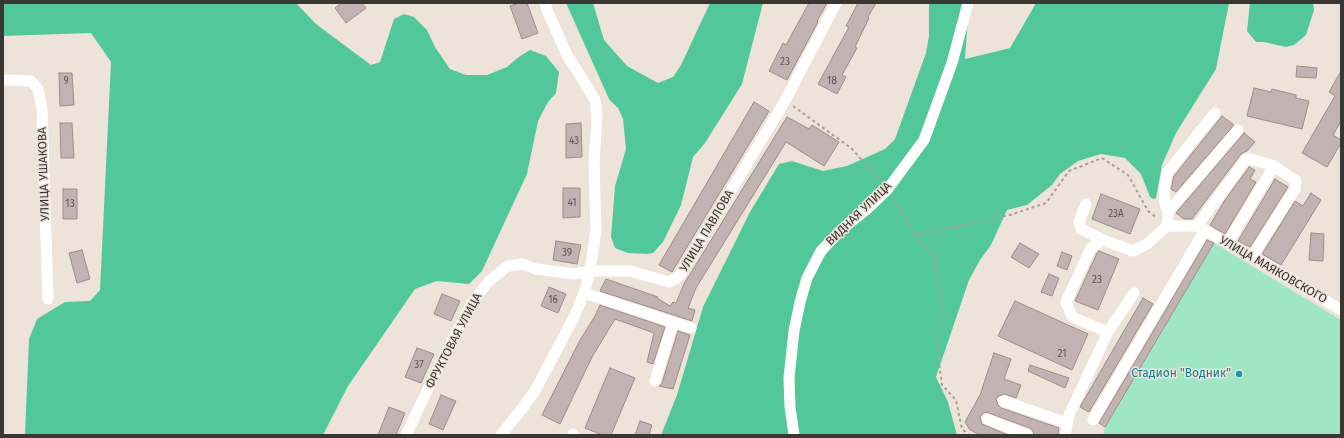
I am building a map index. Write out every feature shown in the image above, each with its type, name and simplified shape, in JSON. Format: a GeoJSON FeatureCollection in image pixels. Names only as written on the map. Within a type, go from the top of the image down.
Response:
{"type":"FeatureCollection","features":[{"type":"Feature","properties":{"kind":"street"},"geometry":{"type":"LineString","coordinates":[[501,435],[536,389],[574,317],[584,293],[590,271],[596,230],[594,165],[597,116],[594,100],[567,55],[545,3]]}},
{"type":"Feature","properties":{"kind":"street","name":"УЛИЦА ПАВЛОВА"},"geometry":{"type":"LineString","coordinates":[[590,271],[630,271],[669,282],[680,275],[785,101],[836,3]]}},
{"type":"Feature","properties":{"kind":"street","name":"ВИДНАЯ УЛИЦА"},"geometry":{"type":"LineString","coordinates":[[794,435],[790,407],[789,378],[797,316],[807,278],[821,251],[842,229],[868,209],[887,190],[924,140],[952,63],[968,3]]}},
{"type":"Feature","properties":{"kind":"street","name":"УЛИЦА УШАКОВА"},"geometry":{"type":"LineString","coordinates":[[3,80],[31,81],[38,88],[42,110],[48,299]]}},
{"type":"Feature","properties":{"kind":"street"},"geometry":{"type":"LineString","coordinates":[[1086,204],[1079,222],[1082,229],[1103,240],[1133,251],[1147,244],[1167,226],[1168,212],[1165,204],[1164,190],[1167,173],[1215,113]]}},
{"type":"Feature","properties":{"kind":"street"},"geometry":{"type":"LineString","coordinates":[[1168,212],[1238,130]]}},
{"type":"Feature","properties":{"kind":"street"},"geometry":{"type":"LineString","coordinates":[[1093,420],[1201,228],[1247,158],[1274,166],[1296,181],[1295,189],[1252,257]]}},
{"type":"Feature","properties":{"kind":"street"},"geometry":{"type":"LineString","coordinates":[[1228,243],[1274,166]]}},
{"type":"Feature","properties":{"kind":"street"},"geometry":{"type":"LineString","coordinates":[[1167,226],[1201,228]]}},
{"type":"Feature","properties":{"kind":"street","name":"УЛИЦА МАЯКОВСКОГО"},"geometry":{"type":"LineString","coordinates":[[1201,228],[1271,267],[1341,310]]}},
{"type":"Feature","properties":{"kind":"street"},"geometry":{"type":"LineString","coordinates":[[1103,240],[1091,248],[1066,302],[1072,317],[1108,332]]}},
{"type":"Feature","properties":{"kind":"street","name":"ФРУКТОВАЯ УЛИЦА"},"geometry":{"type":"LineString","coordinates":[[406,435],[436,372],[469,310],[489,281],[508,266],[522,264],[536,269],[574,274],[590,271]]}},
{"type":"Feature","properties":{"kind":"street"},"geometry":{"type":"LineString","coordinates":[[584,293],[691,328]]}},
{"type":"Feature","properties":{"kind":"street"},"geometry":{"type":"LineString","coordinates":[[1065,435],[1069,415],[1108,332],[1134,293]]}},
{"type":"Feature","properties":{"kind":"street"},"geometry":{"type":"LineString","coordinates":[[655,381],[673,323]]}},
{"type":"Feature","properties":{"kind":"street"},"geometry":{"type":"LineString","coordinates":[[1003,401],[1067,423]]}},
{"type":"Feature","properties":{"kind":"street"},"geometry":{"type":"LineString","coordinates":[[987,419],[1027,435]]}},
{"type":"Feature","properties":{"kind":"path"},"geometry":{"type":"LineString","coordinates":[[785,101],[852,148],[887,190],[915,235],[934,257],[942,300],[938,355],[942,385],[956,400],[962,429],[969,435]]}},
{"type":"Feature","properties":{"kind":"path"},"geometry":{"type":"LineString","coordinates":[[915,235],[1010,215],[1046,203],[1069,171],[1102,158],[1128,175],[1148,211],[1167,226]]}},
{"type":"Feature","properties":{"kind":"green space"},"geometry":{"type":"Polygon","coordinates":[[[3,3],[296,3],[316,24],[371,65],[380,62],[394,19],[404,14],[414,17],[427,30],[435,47],[450,69],[466,75],[487,75],[507,67],[530,50],[546,56],[559,72],[556,93],[548,102],[538,121],[527,174],[482,271],[469,284],[437,281],[415,289],[348,386],[323,435],[25,435],[29,339],[37,319],[65,302],[90,301],[100,290],[111,62],[91,33],[3,36],[3,3]]]}},
{"type":"Feature","properties":{"kind":"green space"},"geometry":{"type":"Polygon","coordinates":[[[566,3],[593,3],[604,40],[627,66],[658,83],[673,77],[681,65],[710,3],[763,3],[742,84],[705,143],[693,157],[681,205],[663,242],[653,253],[628,253],[615,248],[611,237],[615,186],[626,149],[623,119],[618,108],[609,99],[566,3]]]}},
{"type":"Feature","properties":{"kind":"green space"},"geometry":{"type":"Polygon","coordinates":[[[929,3],[969,3],[965,59],[1010,48],[1036,3],[1229,3],[1216,69],[1176,133],[1162,165],[1156,198],[1153,199],[1150,197],[1141,174],[1125,158],[1101,154],[1078,161],[1060,174],[1052,185],[1027,205],[1007,210],[991,245],[980,260],[969,280],[936,377],[948,402],[957,435],[661,435],[677,395],[703,307],[750,212],[779,164],[792,161],[823,171],[847,166],[885,149],[895,139],[926,53],[929,36],[929,3]]]}},
{"type":"Feature","properties":{"kind":"green space"},"geometry":{"type":"Polygon","coordinates":[[[1250,3],[1313,3],[1314,10],[1306,35],[1294,45],[1286,47],[1264,42],[1256,42],[1247,31],[1250,3]]]}},
{"type":"Feature","properties":{"kind":"green space","name":"Стадион \"Водник\""},"geometry":{"type":"Polygon","coordinates":[[[1214,243],[1341,320],[1341,435],[1103,435],[1105,427],[1214,243]]]}},
{"type":"Feature","properties":{"kind":"building"},"geometry":{"type":"Polygon","coordinates":[[[342,3],[362,3],[366,8],[346,23],[335,8],[342,3]]]}},
{"type":"Feature","properties":{"kind":"building"},"geometry":{"type":"Polygon","coordinates":[[[519,3],[527,3],[538,33],[522,39],[510,6],[519,3]]]}},
{"type":"Feature","properties":{"kind":"building"},"geometry":{"type":"Polygon","coordinates":[[[809,3],[827,3],[787,80],[769,71],[783,43],[786,45],[809,3]]]}},
{"type":"Feature","properties":{"kind":"building"},"geometry":{"type":"Polygon","coordinates":[[[858,3],[876,3],[855,47],[857,48],[842,75],[846,77],[837,94],[818,84],[849,27],[846,26],[858,3]]]}},
{"type":"Feature","properties":{"kind":"building"},"geometry":{"type":"Polygon","coordinates":[[[1297,66],[1317,68],[1316,78],[1296,77],[1297,66]]]}},
{"type":"Feature","properties":{"kind":"building"},"geometry":{"type":"Polygon","coordinates":[[[1341,71],[1341,121],[1333,135],[1341,140],[1341,143],[1327,167],[1302,153],[1335,96],[1329,92],[1341,71]]]}},
{"type":"Feature","properties":{"kind":"building"},"geometry":{"type":"Polygon","coordinates":[[[59,73],[72,73],[74,105],[60,106],[59,73]]]}},
{"type":"Feature","properties":{"kind":"building"},"geometry":{"type":"Polygon","coordinates":[[[1254,88],[1271,92],[1272,89],[1296,95],[1296,98],[1309,101],[1302,129],[1247,116],[1254,88]]]}},
{"type":"Feature","properties":{"kind":"building"},"geometry":{"type":"Polygon","coordinates":[[[754,102],[769,111],[672,272],[659,265],[754,102]]]}},
{"type":"Feature","properties":{"kind":"building"},"geometry":{"type":"Polygon","coordinates":[[[1222,116],[1234,125],[1176,192],[1171,189],[1174,176],[1222,116]]]}},
{"type":"Feature","properties":{"kind":"building"},"geometry":{"type":"Polygon","coordinates":[[[787,117],[809,129],[812,125],[839,142],[824,166],[786,142],[696,288],[688,308],[695,310],[692,321],[600,291],[606,279],[658,297],[657,298],[670,306],[673,302],[676,303],[684,284],[787,117]]]}},
{"type":"Feature","properties":{"kind":"building"},"geometry":{"type":"Polygon","coordinates":[[[60,123],[72,123],[74,158],[61,158],[60,123]]]}},
{"type":"Feature","properties":{"kind":"building"},"geometry":{"type":"Polygon","coordinates":[[[581,123],[582,157],[566,158],[566,124],[581,123]]]}},
{"type":"Feature","properties":{"kind":"building"},"geometry":{"type":"Polygon","coordinates":[[[1244,133],[1255,142],[1247,151],[1241,154],[1192,219],[1184,219],[1176,213],[1244,133]]]}},
{"type":"Feature","properties":{"kind":"building"},"geometry":{"type":"Polygon","coordinates":[[[1249,167],[1255,170],[1250,179],[1256,182],[1225,234],[1210,225],[1225,200],[1249,167]]]}},
{"type":"Feature","properties":{"kind":"building"},"geometry":{"type":"Polygon","coordinates":[[[1275,179],[1288,187],[1250,247],[1238,241],[1275,179]]]}},
{"type":"Feature","properties":{"kind":"building"},"geometry":{"type":"Polygon","coordinates":[[[563,188],[580,188],[580,217],[563,218],[563,188]]]}},
{"type":"Feature","properties":{"kind":"building"},"geometry":{"type":"Polygon","coordinates":[[[63,189],[77,189],[77,219],[63,219],[63,189]]]}},
{"type":"Feature","properties":{"kind":"building"},"geometry":{"type":"Polygon","coordinates":[[[1311,193],[1321,200],[1281,265],[1262,254],[1295,201],[1303,206],[1311,193]]]}},
{"type":"Feature","properties":{"kind":"building"},"geometry":{"type":"Polygon","coordinates":[[[1101,194],[1140,209],[1130,234],[1092,219],[1101,194]]]}},
{"type":"Feature","properties":{"kind":"building"},"geometry":{"type":"Polygon","coordinates":[[[1311,233],[1324,234],[1323,261],[1309,260],[1311,233]]]}},
{"type":"Feature","properties":{"kind":"building"},"geometry":{"type":"Polygon","coordinates":[[[1207,240],[1214,243],[1105,427],[1099,423],[1207,240]]]}},
{"type":"Feature","properties":{"kind":"building"},"geometry":{"type":"Polygon","coordinates":[[[556,241],[581,245],[577,264],[553,260],[556,241]]]}},
{"type":"Feature","properties":{"kind":"building"},"geometry":{"type":"Polygon","coordinates":[[[1020,243],[1039,254],[1029,268],[1011,257],[1020,243]]]}},
{"type":"Feature","properties":{"kind":"building"},"geometry":{"type":"Polygon","coordinates":[[[82,250],[90,279],[77,283],[69,253],[82,250]]]}},
{"type":"Feature","properties":{"kind":"building"},"geometry":{"type":"Polygon","coordinates":[[[1099,251],[1119,259],[1098,310],[1075,301],[1099,251]]]}},
{"type":"Feature","properties":{"kind":"building"},"geometry":{"type":"Polygon","coordinates":[[[1062,252],[1072,256],[1067,270],[1057,266],[1062,252]]]}},
{"type":"Feature","properties":{"kind":"building"},"geometry":{"type":"Polygon","coordinates":[[[1049,274],[1059,278],[1052,296],[1041,292],[1049,274]]]}},
{"type":"Feature","properties":{"kind":"building"},"geometry":{"type":"Polygon","coordinates":[[[549,287],[566,294],[558,313],[541,306],[549,287]]]}},
{"type":"Feature","properties":{"kind":"building"},"geometry":{"type":"Polygon","coordinates":[[[442,294],[460,301],[451,321],[434,314],[442,294]]]}},
{"type":"Feature","properties":{"kind":"building"},"geometry":{"type":"Polygon","coordinates":[[[1143,298],[1153,304],[1089,412],[1080,407],[1143,298]]]}},
{"type":"Feature","properties":{"kind":"building"},"geometry":{"type":"Polygon","coordinates":[[[1015,301],[1088,334],[1072,370],[998,336],[1015,301]]]}},
{"type":"Feature","properties":{"kind":"building"},"geometry":{"type":"Polygon","coordinates":[[[600,305],[665,327],[653,364],[647,362],[654,333],[615,319],[592,357],[560,424],[542,415],[580,340],[600,305]]]}},
{"type":"Feature","properties":{"kind":"building"},"geometry":{"type":"Polygon","coordinates":[[[678,331],[690,335],[673,389],[659,386],[662,383],[678,331]]]}},
{"type":"Feature","properties":{"kind":"building"},"geometry":{"type":"Polygon","coordinates":[[[417,348],[434,354],[421,383],[405,377],[417,348]]]}},
{"type":"Feature","properties":{"kind":"building"},"geometry":{"type":"Polygon","coordinates":[[[994,353],[1011,359],[1004,379],[1021,385],[1016,398],[1005,394],[999,396],[996,399],[998,405],[1001,408],[1059,428],[1058,435],[1034,435],[1030,428],[986,412],[980,417],[982,424],[1008,435],[981,435],[970,430],[965,422],[980,395],[994,353]]]}},
{"type":"Feature","properties":{"kind":"building"},"geometry":{"type":"Polygon","coordinates":[[[1030,365],[1069,378],[1065,388],[1028,371],[1030,365]]]}},
{"type":"Feature","properties":{"kind":"building"},"geometry":{"type":"Polygon","coordinates":[[[610,368],[635,378],[611,435],[602,435],[585,428],[610,368]]]}},
{"type":"Feature","properties":{"kind":"building"},"geometry":{"type":"Polygon","coordinates":[[[441,395],[456,401],[443,430],[429,424],[441,395]]]}},
{"type":"Feature","properties":{"kind":"building"},"geometry":{"type":"Polygon","coordinates":[[[389,407],[405,413],[396,435],[378,435],[389,407]]]}},
{"type":"Feature","properties":{"kind":"building"},"geometry":{"type":"Polygon","coordinates":[[[640,421],[652,425],[649,435],[635,435],[640,421]]]}},
{"type":"Feature","properties":{"kind":"place","name":"Стадион \"Водник\""},"geometry":{"type":"Point","coordinates":[1239,374]}}]}
